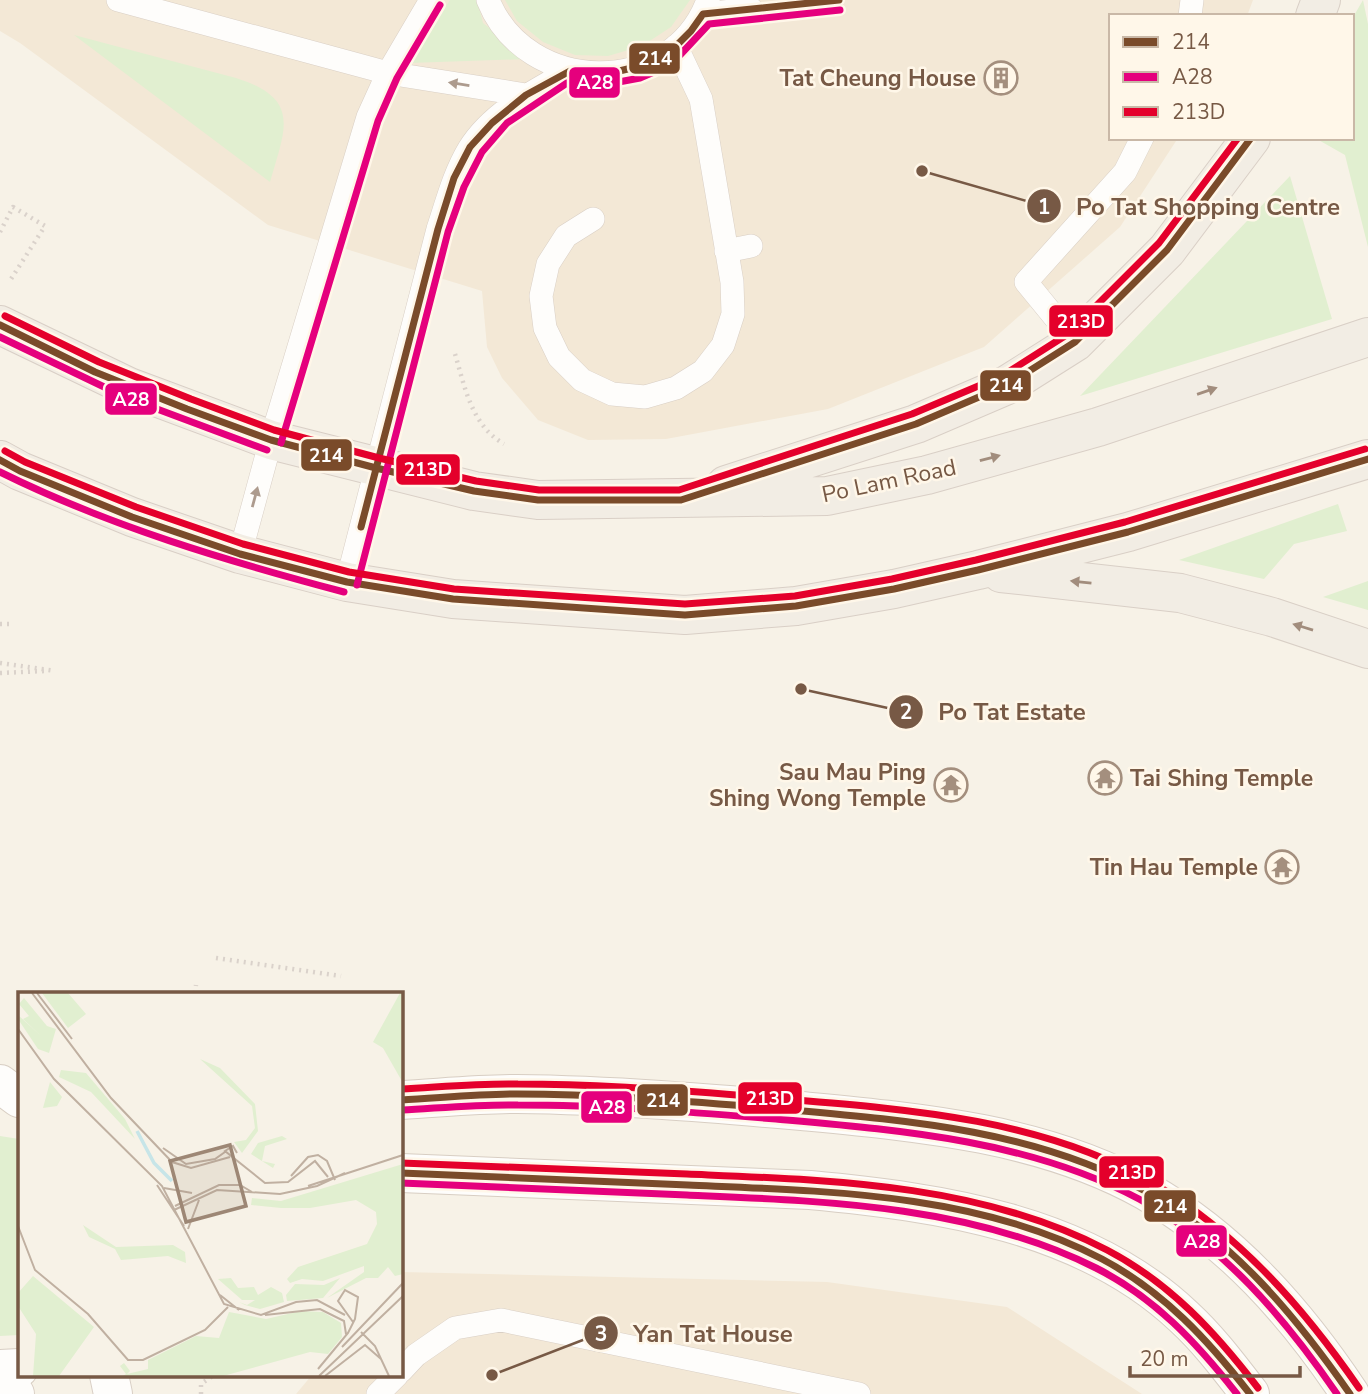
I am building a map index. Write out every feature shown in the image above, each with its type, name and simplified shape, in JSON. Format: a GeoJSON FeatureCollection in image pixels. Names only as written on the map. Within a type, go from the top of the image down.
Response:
{"type":"FeatureCollection","features":[{"type":"Feature","properties":{"kind":"main road"},"geometry":{"type":"LineString","coordinates":[[681,500],[916,424],[1007,384],[1075,342],[1167,250],[1250,140]]}},
{"type":"Feature","properties":{"kind":"main road","name":"Po Lam Road"},"geometry":{"type":"LineString","coordinates":[[0,325],[129,387],[271,440],[474,491],[538,500],[827,496],[927,475],[1098,427],[1368,337]]}},
{"type":"Feature","properties":{"kind":"main road"},"geometry":{"type":"LineString","coordinates":[[0,460],[20,471],[132,517],[240,554],[347,582],[453,599],[685,615],[796,607],[978,570],[1128,532],[1368,459]]}},
{"type":"Feature","properties":{"kind":"main road"},"geometry":{"type":"LineString","coordinates":[[978,570],[1180,593],[1272,617],[1368,649]]}},
{"type":"Feature","properties":{"kind":"main road"},"geometry":{"type":"LineString","coordinates":[[0,1084],[18,1097]]}},
{"type":"Feature","properties":{"kind":"main road"},"geometry":{"type":"LineString","coordinates":[[402,1100],[516,1094],[744,1107],[874,1118],[962,1131],[1042,1148],[1099,1167],[1146,1191],[1190,1219],[1230,1250],[1300,1325],[1350,1394]]}},
{"type":"Feature","properties":{"kind":"main road"},"geometry":{"type":"LineString","coordinates":[[0,1106],[18,1107]]}},
{"type":"Feature","properties":{"kind":"main road"},"geometry":{"type":"LineString","coordinates":[[402,1173],[810,1190],[870,1196],[976,1214],[1045,1235],[1096,1256],[1141,1283],[1183,1316],[1220,1355],[1250,1394]]}},
{"type":"Feature","properties":{"kind":"main road"},"geometry":{"type":"LineString","coordinates":[[0,1369],[18,1368]]}},
{"type":"Feature","properties":{"kind":"main road"},"geometry":{"type":"LineString","coordinates":[[109,1376],[113,1394]]}},
{"type":"Feature","properties":{"kind":"main road"},"geometry":{"type":"LineString","coordinates":[[0,1378],[15,1394]]}},
{"type":"Feature","properties":{"kind":"lane"},"geometry":{"type":"LineString","coordinates":[[118,0],[388,73],[526,95]]}},
{"type":"Feature","properties":{"kind":"lane"},"geometry":{"type":"LineString","coordinates":[[240,554],[271,440],[368,117],[388,73],[430,0]]}},
{"type":"Feature","properties":{"kind":"lane"},"geometry":{"type":"LineString","coordinates":[[488,0],[508,34],[537,57],[570,71],[607,74],[644,65],[676,46],[691,31],[706,7],[751,9]]}},
{"type":"Feature","properties":{"kind":"lane"},"geometry":{"type":"LineString","coordinates":[[593,219],[566,236],[548,264],[541,296],[545,328],[559,357],[582,380],[612,394],[645,397],[676,388],[703,371],[723,345],[733,314],[732,282],[701,99],[676,46]]}},
{"type":"Feature","properties":{"kind":"lane"},"geometry":{"type":"LineString","coordinates":[[347,582],[438,229],[454,178],[470,147],[492,123],[526,95],[570,71]]}},
{"type":"Feature","properties":{"kind":"lane"},"geometry":{"type":"LineString","coordinates":[[1075,342],[1026,282],[1125,172],[1141,140]]}},
{"type":"Feature","properties":{"kind":"lane"},"geometry":{"type":"LineString","coordinates":[[726,251],[751,246]]}},
{"type":"Feature","properties":{"kind":"lane"},"geometry":{"type":"LineString","coordinates":[[402,1370],[416,1355],[455,1328],[501,1320],[859,1394]]}},
{"type":"Feature","properties":{"kind":"lane"},"geometry":{"type":"LineString","coordinates":[[378,1394],[396,1376]]}},
{"type":"Feature","properties":{"kind":"path"},"geometry":{"type":"LineString","coordinates":[[0,232],[13,207],[45,226],[9,283]]}},
{"type":"Feature","properties":{"kind":"path"},"geometry":{"type":"LineString","coordinates":[[455,354],[473,413],[498,440],[509,446]]}},
{"type":"Feature","properties":{"kind":"path"},"geometry":{"type":"LineString","coordinates":[[0,624],[10,624]]}},
{"type":"Feature","properties":{"kind":"path"},"geometry":{"type":"LineString","coordinates":[[0,663],[55,671],[0,673]]}},
{"type":"Feature","properties":{"kind":"path"},"geometry":{"type":"LineString","coordinates":[[216,958],[341,976]]}},
{"type":"Feature","properties":{"kind":"path"},"geometry":{"type":"LineString","coordinates":[[195,992],[197,985]]}},
{"type":"Feature","properties":{"kind":"path"},"geometry":{"type":"LineString","coordinates":[[201,1394],[201,1384],[213,1376]]}},
{"type":"Feature","properties":{"kind":"shaded area"},"geometry":{"type":"Polygon","coordinates":[[[0,0],[1253,0],[1248,14],[1109,14],[1109,140],[1177,140],[1120,227],[984,347],[828,409],[666,439],[588,440],[538,420],[502,378],[487,347],[482,291],[268,225],[0,31],[0,0]]]}},
{"type":"Feature","properties":{"kind":"shaded area"},"geometry":{"type":"Polygon","coordinates":[[[402,1272],[827,1282],[1007,1307],[1142,1394],[296,1394],[311,1376],[402,1376],[402,1272]]]}},
{"type":"Feature","properties":{"kind":"green space"},"geometry":{"type":"Polygon","coordinates":[[[450,0],[477,0],[483,23],[528,59],[409,63],[450,0]]]}},
{"type":"Feature","properties":{"kind":"green space"},"geometry":{"type":"Polygon","coordinates":[[[505,0],[690,0],[671,27],[642,46],[608,56],[575,55],[543,42],[517,21],[505,0]]]}},
{"type":"Feature","properties":{"kind":"green space"},"geometry":{"type":"Polygon","coordinates":[[[1363,0],[1368,24],[1368,247],[1345,155],[1319,140],[1354,140],[1354,16],[1363,0]]]}},
{"type":"Feature","properties":{"kind":"green space"},"geometry":{"type":"Polygon","coordinates":[[[74,35],[236,78],[257,86],[271,96],[280,106],[283,131],[270,182],[74,35]]]}},
{"type":"Feature","properties":{"kind":"green space"},"geometry":{"type":"Polygon","coordinates":[[[1290,176],[1332,319],[1080,396],[1290,176]]]}},
{"type":"Feature","properties":{"kind":"green space"},"geometry":{"type":"Polygon","coordinates":[[[1338,504],[1347,531],[1294,544],[1264,579],[1179,560],[1338,504]]]}},
{"type":"Feature","properties":{"kind":"green space"},"geometry":{"type":"Polygon","coordinates":[[[1368,581],[1368,610],[1323,597],[1368,581]]]}},
{"type":"Feature","properties":{"kind":"green space"},"geometry":{"type":"Polygon","coordinates":[[[0,1136],[18,1139],[18,1335],[0,1336],[0,1136]]]}},
{"type":"Feature","properties":{"kind":"transit line","name":"214"},"geometry":{"type":"LineString","coordinates":[[361,527],[438,229],[454,178],[470,147],[492,123],[526,95],[570,71],[607,74],[644,65],[676,46],[703,14],[839,0]]}},
{"type":"Feature","properties":{"kind":"transit line","name":"A28"},"geometry":{"type":"LineString","coordinates":[[281,443],[378,121],[397,78],[440,5]]}},
{"type":"Feature","properties":{"kind":"transit line","name":"A28"},"geometry":{"type":"LineString","coordinates":[[357,585],[448,232],[464,187],[482,152],[507,123],[567,83],[577,81],[608,84],[640,78],[680,55],[709,24],[840,10]]}},
{"type":"Feature","properties":{"kind":"transit line","name":"213D"},"geometry":{"type":"LineString","coordinates":[[5,316],[99,362],[191,399],[274,430],[379,458],[476,481],[539,490],[679,490],[912,414],[1002,376],[1068,334],[1159,243],[1236,140]]}},
{"type":"Feature","properties":{"kind":"transit line","name":"214"},"geometry":{"type":"LineString","coordinates":[[0,325],[95,372],[187,409],[271,440],[376,468],[474,491],[538,500],[681,500],[916,424],[1007,385],[1075,342],[1167,250],[1250,140]]}},
{"type":"Feature","properties":{"kind":"transit line","name":"A28"},"geometry":{"type":"LineString","coordinates":[[0,337],[125,397],[267,450]]}},
{"type":"Feature","properties":{"kind":"transit line","name":"213D"},"geometry":{"type":"LineString","coordinates":[[5,451],[25,462],[136,507],[243,544],[349,572],[454,589],[685,604],[795,596],[892,579],[976,560],[1125,522],[1365,449]]}},
{"type":"Feature","properties":{"kind":"transit line","name":"214"},"geometry":{"type":"LineString","coordinates":[[0,460],[20,471],[132,517],[240,554],[347,582],[453,599],[685,615],[796,606],[894,589],[978,570],[1128,532],[1368,459]]}},
{"type":"Feature","properties":{"kind":"transit line","name":"A28"},"geometry":{"type":"LineString","coordinates":[[0,472],[126,526],[256,568],[344,592]]}},
{"type":"Feature","properties":{"kind":"transit line","name":"213D"},"geometry":{"type":"LineString","coordinates":[[402,1089],[551,1084],[717,1093],[926,1113],[1021,1131],[1067,1144],[1111,1161],[1153,1183],[1214,1225],[1292,1301],[1359,1388]]}},
{"type":"Feature","properties":{"kind":"transit line","name":"214"},"geometry":{"type":"LineString","coordinates":[[402,1100],[550,1094],[781,1109],[968,1131],[1059,1154],[1103,1170],[1145,1191],[1206,1231],[1284,1307],[1350,1394]]}},
{"type":"Feature","properties":{"kind":"transit line","name":"A28"},"geometry":{"type":"LineString","coordinates":[[402,1110],[550,1105],[776,1119],[962,1141],[1053,1163],[1097,1179],[1139,1199],[1198,1238],[1250,1285],[1296,1338],[1337,1394]]}},
{"type":"Feature","properties":{"kind":"transit line","name":"213D"},"geometry":{"type":"LineString","coordinates":[[402,1163],[740,1176],[848,1183],[955,1198],[1007,1211],[1058,1228],[1130,1263],[1190,1310],[1258,1388]]}},
{"type":"Feature","properties":{"kind":"transit line","name":"214"},"geometry":{"type":"LineString","coordinates":[[402,1173],[847,1194],[952,1208],[1004,1220],[1054,1237],[1102,1259],[1145,1286],[1201,1336],[1250,1394]]}},
{"type":"Feature","properties":{"kind":"transit line","name":"A28"},"geometry":{"type":"LineString","coordinates":[[402,1183],[843,1204],[896,1210],[998,1231],[1048,1247],[1096,1268],[1137,1293],[1190,1339],[1237,1394]]}},
{"type":"Feature","properties":{"kind":"place","name":"Tat Cheung House"},"geometry":{"type":"Point","coordinates":[1001,78]}},
{"type":"Feature","properties":{"kind":"place","name":"Po Tat Shopping Centre"},"geometry":{"type":"Point","coordinates":[922,171]}},
{"type":"Feature","properties":{"kind":"place","name":"Po Tat Estate"},"geometry":{"type":"Point","coordinates":[801,689]}},
{"type":"Feature","properties":{"kind":"place","name":"Tai Shing Temple"},"geometry":{"type":"Point","coordinates":[1105,778]}},
{"type":"Feature","properties":{"kind":"place","name":"Sau Mau Ping Shing Wong Temple"},"geometry":{"type":"Point","coordinates":[951,785]}},
{"type":"Feature","properties":{"kind":"place","name":"Tin Hau Temple"},"geometry":{"type":"Point","coordinates":[1282,867]}},
{"type":"Feature","properties":{"kind":"place","name":"Yan Tat House"},"geometry":{"type":"Point","coordinates":[492,1375]}}]}
